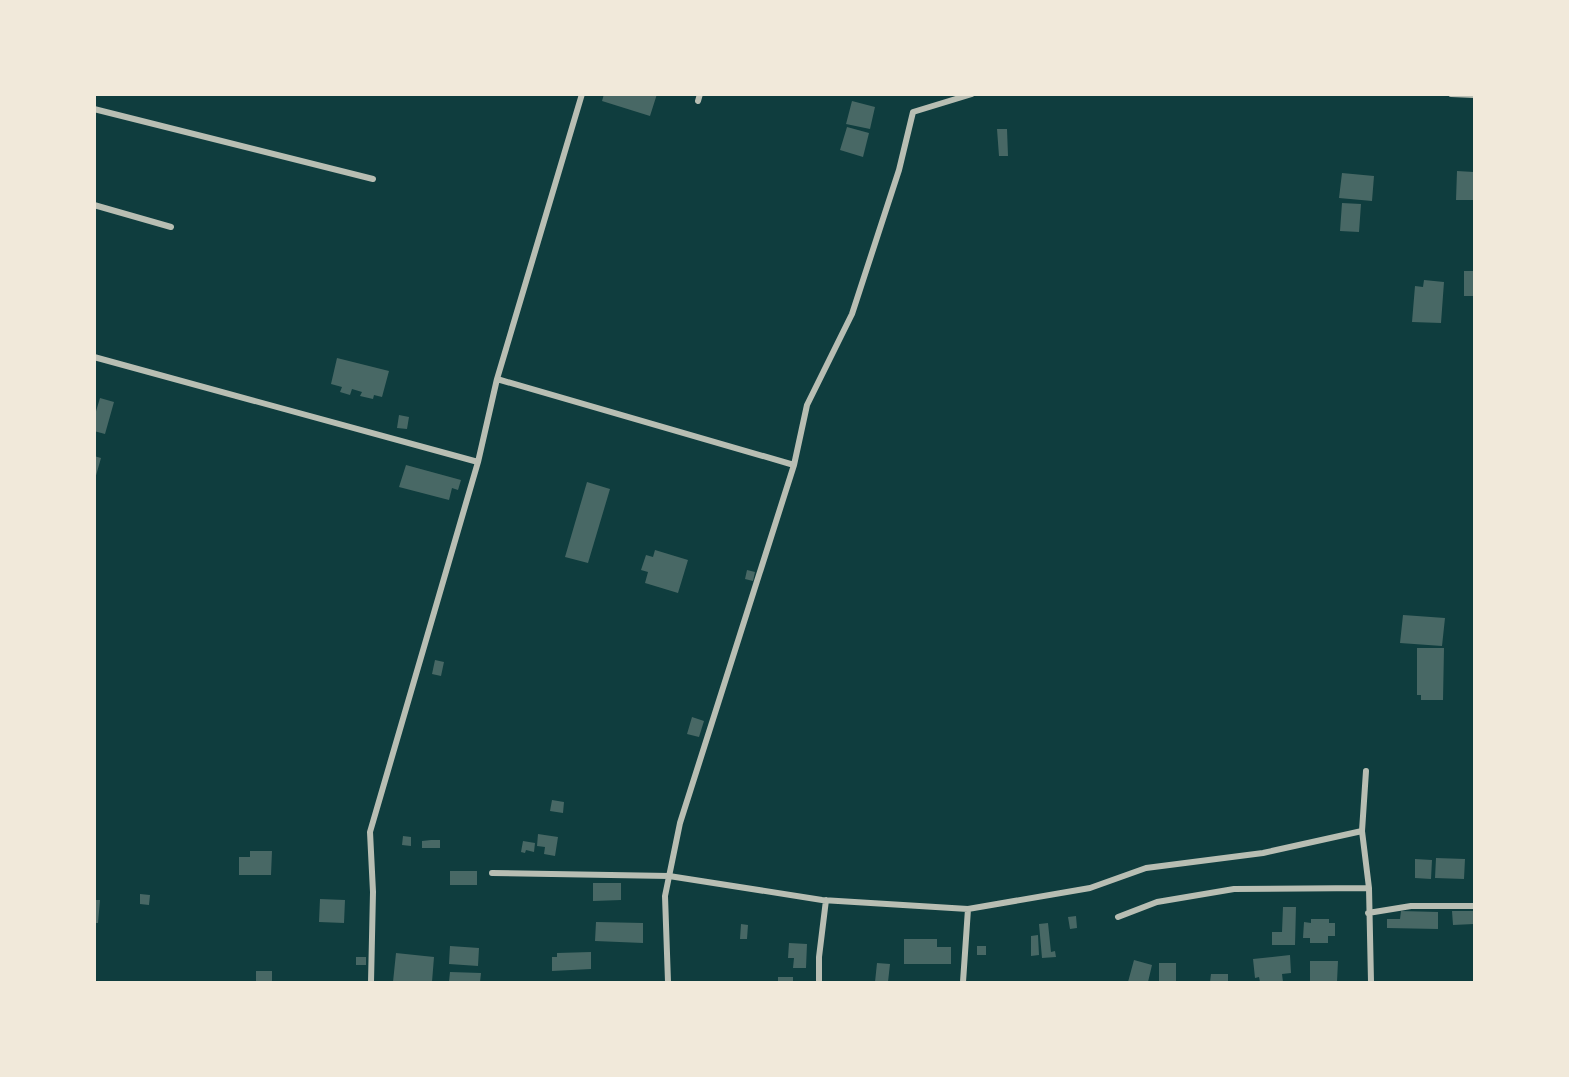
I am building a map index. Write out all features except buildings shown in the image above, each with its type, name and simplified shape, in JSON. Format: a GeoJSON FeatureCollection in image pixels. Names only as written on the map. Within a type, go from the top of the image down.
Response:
{"type":"FeatureCollection","features":[{"type":"Feature","properties":{"kind":"street"},"geometry":{"type":"LineString","coordinates":[[371,982],[373,892],[370,832],[478,462],[497,379],[582,94]]}},
{"type":"Feature","properties":{"kind":"street"},"geometry":{"type":"LineString","coordinates":[[668,982],[665,896],[680,823],[794,465],[807,405],[852,314],[899,170],[913,112],[972,94]]}},
{"type":"Feature","properties":{"kind":"street"},"geometry":{"type":"LineString","coordinates":[[1451,94],[1475,95]]}},
{"type":"Feature","properties":{"kind":"street"},"geometry":{"type":"LineString","coordinates":[[94,109],[373,179]]}},
{"type":"Feature","properties":{"kind":"street"},"geometry":{"type":"LineString","coordinates":[[94,205],[171,228]]}},
{"type":"Feature","properties":{"kind":"street"},"geometry":{"type":"LineString","coordinates":[[94,357],[478,462]]}},
{"type":"Feature","properties":{"kind":"street"},"geometry":{"type":"LineString","coordinates":[[497,379],[794,465]]}},
{"type":"Feature","properties":{"kind":"street"},"geometry":{"type":"LineString","coordinates":[[1366,771],[1362,831],[1369,888],[1371,982]]}},
{"type":"Feature","properties":{"kind":"street"},"geometry":{"type":"LineString","coordinates":[[492,873],[669,876],[826,900],[968,909],[1090,888],[1146,868],[1263,853],[1362,831]]}},
{"type":"Feature","properties":{"kind":"street"},"geometry":{"type":"LineString","coordinates":[[1118,917],[1157,902],[1234,889],[1369,888]]}},
{"type":"Feature","properties":{"kind":"street"},"geometry":{"type":"LineString","coordinates":[[819,982],[819,957],[826,900]]}},
{"type":"Feature","properties":{"kind":"street"},"geometry":{"type":"LineString","coordinates":[[1368,913],[1411,906],[1475,906]]}},
{"type":"Feature","properties":{"kind":"street"},"geometry":{"type":"LineString","coordinates":[[963,982],[968,909]]}}]}
